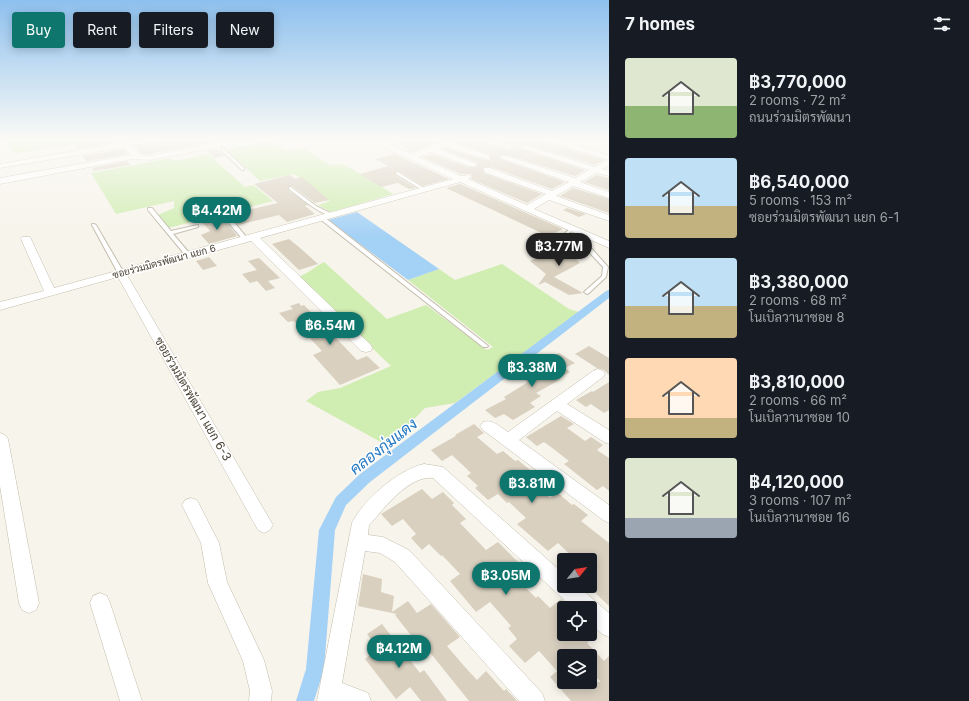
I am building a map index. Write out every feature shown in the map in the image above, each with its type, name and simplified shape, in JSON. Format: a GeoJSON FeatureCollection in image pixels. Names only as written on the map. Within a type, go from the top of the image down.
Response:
{"type":"FeatureCollection","features":[{"type":"Feature","properties":{"kind":"street"},"geometry":{"type":"LineString","coordinates":[[0,181],[53,172]]}},
{"type":"Feature","properties":{"kind":"street"},"geometry":{"type":"LineString","coordinates":[[449,172],[609,245]]}},
{"type":"Feature","properties":{"kind":"street"},"geometry":{"type":"LineString","coordinates":[[491,172],[609,218]]}},
{"type":"Feature","properties":{"kind":"street"},"geometry":{"type":"LineString","coordinates":[[544,172],[609,195]]}},
{"type":"Feature","properties":{"kind":"street"},"geometry":{"type":"LineString","coordinates":[[530,208],[592,172]]}},
{"type":"Feature","properties":{"kind":"street","name":"ซอยร่วมมิตรพัฒนา แยก 6"},"geometry":{"type":"LineString","coordinates":[[0,306],[425,190],[463,178]]}},
{"type":"Feature","properties":{"kind":"street"},"geometry":{"type":"LineString","coordinates":[[530,208],[609,239]]}},
{"type":"Feature","properties":{"kind":"street"},"geometry":{"type":"LineString","coordinates":[[249,238],[366,348]]}},
{"type":"Feature","properties":{"kind":"street"},"geometry":{"type":"LineString","coordinates":[[26,239],[50,292]]}},
{"type":"Feature","properties":{"kind":"street","name":"ซอยร่วมมิตรพัฒนา แยก 6-3"},"geometry":{"type":"LineString","coordinates":[[121,273],[264,525]]}},
{"type":"Feature","properties":{"kind":"street"},"geometry":{"type":"LineString","coordinates":[[508,440],[598,374]]}},
{"type":"Feature","properties":{"kind":"street"},"geometry":{"type":"LineString","coordinates":[[557,404],[609,438]]}},
{"type":"Feature","properties":{"kind":"street"},"geometry":{"type":"LineString","coordinates":[[488,426],[609,515]]}},
{"type":"Feature","properties":{"kind":"street"},"geometry":{"type":"LineString","coordinates":[[0,439],[5,491],[29,603]]}},
{"type":"Feature","properties":{"kind":"street"},"geometry":{"type":"LineString","coordinates":[[360,701],[330,695],[359,542],[361,523],[368,512],[379,501],[410,476],[418,472],[437,472],[580,601]]}},
{"type":"Feature","properties":{"kind":"street"},"geometry":{"type":"LineString","coordinates":[[191,505],[210,543],[218,582],[253,660],[261,691],[260,701]]}},
{"type":"Feature","properties":{"kind":"street"},"geometry":{"type":"LineString","coordinates":[[359,542],[383,545],[402,556],[534,701]]}},
{"type":"Feature","properties":{"kind":"street"},"geometry":{"type":"LineString","coordinates":[[100,603],[131,701]]}},
{"type":"Feature","properties":{"kind":"street"},"geometry":{"type":"LineString","coordinates":[[597,616],[609,627]]}},
{"type":"Feature","properties":{"kind":"lane"},"geometry":{"type":"LineString","coordinates":[[397,173],[425,190]]}},
{"type":"Feature","properties":{"kind":"lane"},"geometry":{"type":"LineString","coordinates":[[290,188],[316,207],[332,215]]}},
{"type":"Feature","properties":{"kind":"lane"},"geometry":{"type":"LineString","coordinates":[[150,209],[188,255]]}},
{"type":"Feature","properties":{"kind":"lane"},"geometry":{"type":"LineString","coordinates":[[214,212],[232,223],[249,238]]}},
{"type":"Feature","properties":{"kind":"lane"},"geometry":{"type":"LineString","coordinates":[[322,218],[485,346]]}},
{"type":"Feature","properties":{"kind":"lane"},"geometry":{"type":"LineString","coordinates":[[94,225],[121,273]]}},
{"type":"Feature","properties":{"kind":"lane"},"geometry":{"type":"LineString","coordinates":[[170,233],[196,226]]}},
{"type":"Feature","properties":{"kind":"lane"},"geometry":{"type":"LineString","coordinates":[[573,229],[567,233],[569,239],[590,250],[606,267],[604,276],[587,292]]}},
{"type":"Feature","properties":{"kind":"green space"},"geometry":{"type":"Polygon","coordinates":[[[98,172],[228,172],[245,187],[253,185],[273,201],[224,214],[213,204],[185,211],[192,222],[163,229],[153,217],[174,208],[174,201],[116,214],[91,173],[98,172]]]}},
{"type":"Feature","properties":{"kind":"green space"},"geometry":{"type":"Polygon","coordinates":[[[250,172],[357,172],[393,194],[331,212],[318,205],[330,201],[294,174],[260,181],[250,172]]]}},
{"type":"Feature","properties":{"kind":"green space"},"geometry":{"type":"Polygon","coordinates":[[[324,262],[387,319],[426,305],[487,350],[493,347],[408,280],[439,269],[455,280],[502,264],[569,309],[579,312],[455,403],[425,408],[388,446],[306,401],[318,392],[340,388],[391,366],[298,277],[324,262]]]}},
{"type":"Feature","properties":{"kind":"water"},"geometry":{"type":"Polygon","coordinates":[[[357,212],[439,269],[408,280],[328,220],[357,212]]]}},
{"type":"Feature","properties":{"kind":"building"},"geometry":{"type":"Polygon","coordinates":[[[368,172],[395,172],[395,175],[416,188],[409,189],[398,183],[381,187],[360,174],[368,172]]]}},
{"type":"Feature","properties":{"kind":"building"},"geometry":{"type":"Polygon","coordinates":[[[400,172],[433,172],[449,179],[423,186],[400,172]]]}},
{"type":"Feature","properties":{"kind":"building"},"geometry":{"type":"Polygon","coordinates":[[[456,172],[484,172],[542,194],[527,203],[471,179],[471,174],[461,174],[456,172]]]}},
{"type":"Feature","properties":{"kind":"building"},"geometry":{"type":"Polygon","coordinates":[[[504,172],[536,172],[565,182],[552,189],[504,172]]]}},
{"type":"Feature","properties":{"kind":"building"},"geometry":{"type":"Polygon","coordinates":[[[561,172],[582,172],[575,176],[561,172]]]}},
{"type":"Feature","properties":{"kind":"building"},"geometry":{"type":"Polygon","coordinates":[[[290,175],[295,179],[302,177],[329,200],[315,203],[292,186],[288,186],[288,190],[308,205],[305,206],[315,214],[287,222],[279,215],[238,225],[226,215],[278,203],[254,184],[290,175]]]}},
{"type":"Feature","properties":{"kind":"building"},"geometry":{"type":"Polygon","coordinates":[[[596,175],[609,178],[609,190],[584,182],[596,175]]]}},
{"type":"Feature","properties":{"kind":"building"},"geometry":{"type":"Polygon","coordinates":[[[460,184],[563,229],[548,236],[446,188],[460,184]]]}},
{"type":"Feature","properties":{"kind":"building"},"geometry":{"type":"Polygon","coordinates":[[[573,188],[609,199],[609,213],[560,196],[573,188]]]}},
{"type":"Feature","properties":{"kind":"building"},"geometry":{"type":"Polygon","coordinates":[[[567,208],[586,214],[579,217],[563,210],[567,208]]]}},
{"type":"Feature","properties":{"kind":"building"},"geometry":{"type":"Polygon","coordinates":[[[216,217],[229,225],[237,236],[209,244],[201,235],[210,231],[201,221],[216,217]]]}},
{"type":"Feature","properties":{"kind":"building"},"geometry":{"type":"Polygon","coordinates":[[[289,239],[318,264],[299,270],[272,244],[289,239]]]}},
{"type":"Feature","properties":{"kind":"building"},"geometry":{"type":"Polygon","coordinates":[[[575,246],[587,252],[575,258],[580,263],[554,277],[583,293],[569,295],[545,282],[538,285],[546,274],[530,261],[552,250],[562,252],[575,246]]]}},
{"type":"Feature","properties":{"kind":"building"},"geometry":{"type":"Polygon","coordinates":[[[209,257],[217,266],[203,270],[196,261],[209,257]]]}},
{"type":"Feature","properties":{"kind":"building"},"geometry":{"type":"Polygon","coordinates":[[[259,258],[280,278],[268,281],[275,288],[266,291],[257,281],[250,283],[242,274],[257,270],[248,261],[259,258]]]}},
{"type":"Feature","properties":{"kind":"building"},"geometry":{"type":"Polygon","coordinates":[[[299,303],[301,306],[304,305],[321,322],[328,320],[342,334],[334,336],[357,360],[367,356],[380,368],[340,385],[313,355],[322,351],[294,321],[288,322],[279,313],[293,309],[290,306],[299,303]]]}},
{"type":"Feature","properties":{"kind":"building"},"geometry":{"type":"Polygon","coordinates":[[[589,346],[609,358],[609,375],[604,370],[597,368],[575,354],[589,346]]]}},
{"type":"Feature","properties":{"kind":"building"},"geometry":{"type":"Polygon","coordinates":[[[559,353],[575,363],[565,368],[570,372],[559,378],[561,379],[536,393],[541,396],[530,403],[535,407],[513,420],[504,414],[495,418],[485,410],[506,399],[504,397],[528,382],[521,377],[544,365],[541,363],[559,353]]]}},
{"type":"Feature","properties":{"kind":"building"},"geometry":{"type":"Polygon","coordinates":[[[609,382],[609,410],[604,413],[591,404],[586,407],[576,400],[592,391],[593,392],[609,382]]]}},
{"type":"Feature","properties":{"kind":"building"},"geometry":{"type":"Polygon","coordinates":[[[561,416],[574,424],[567,428],[585,441],[591,437],[603,445],[597,450],[609,458],[609,491],[603,486],[597,490],[564,464],[569,461],[555,450],[544,442],[537,446],[526,437],[561,416]]]}},
{"type":"Feature","properties":{"kind":"building"},"geometry":{"type":"Polygon","coordinates":[[[474,424],[484,433],[477,437],[497,454],[503,451],[515,461],[518,460],[530,470],[522,475],[550,498],[558,493],[572,505],[574,504],[588,515],[581,521],[609,543],[609,606],[595,593],[597,593],[597,553],[569,553],[558,543],[548,551],[517,524],[526,518],[509,502],[507,503],[498,494],[488,500],[475,488],[478,486],[467,476],[471,473],[452,455],[442,461],[431,450],[456,436],[455,435],[474,424]]]}},
{"type":"Feature","properties":{"kind":"building"},"geometry":{"type":"Polygon","coordinates":[[[422,489],[432,499],[443,492],[454,503],[452,505],[466,519],[460,523],[486,550],[498,542],[528,572],[517,579],[536,598],[538,596],[550,608],[557,602],[557,641],[589,641],[587,643],[593,649],[557,649],[557,671],[539,651],[525,663],[509,646],[517,639],[508,628],[511,626],[490,602],[476,612],[450,581],[460,574],[442,555],[441,556],[429,544],[422,550],[411,538],[416,534],[403,519],[392,526],[381,514],[422,489]]]}},
{"type":"Feature","properties":{"kind":"building"},"geometry":{"type":"Polygon","coordinates":[[[363,574],[382,579],[381,592],[394,596],[392,612],[408,601],[417,613],[431,604],[460,637],[447,646],[464,666],[477,680],[486,671],[504,691],[506,689],[517,701],[469,701],[416,635],[413,638],[395,615],[397,614],[358,606],[363,574]]]}},
{"type":"Feature","properties":{"kind":"building"},"geometry":{"type":"Polygon","coordinates":[[[382,624],[420,673],[424,670],[447,701],[421,701],[410,687],[396,699],[365,659],[378,649],[367,634],[382,624]]]}},
{"type":"Feature","properties":{"kind":"building"},"geometry":{"type":"Polygon","coordinates":[[[597,654],[604,661],[609,656],[609,701],[571,701],[560,689],[597,689],[597,682],[601,682],[597,678],[597,654]]]}},
{"type":"Feature","properties":{"kind":"building"},"geometry":{"type":"Polygon","coordinates":[[[557,671],[557,685],[550,677],[557,671]]]}},
{"type":"Feature","properties":{"kind":"waterway","name":"คลองกุ่มแดง"},"geometry":{"type":"LineString","coordinates":[[305,701],[315,669],[327,530],[341,501],[365,478],[609,293]]}}]}
